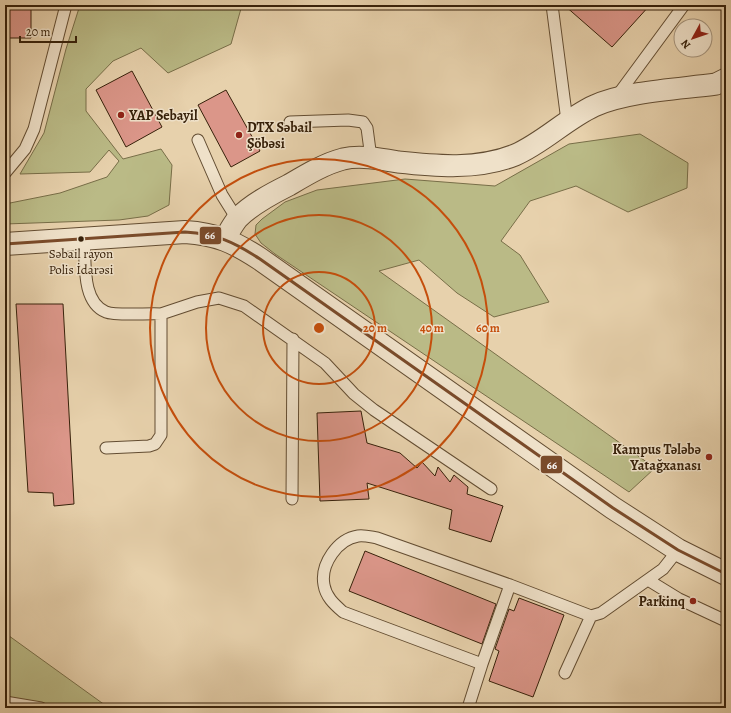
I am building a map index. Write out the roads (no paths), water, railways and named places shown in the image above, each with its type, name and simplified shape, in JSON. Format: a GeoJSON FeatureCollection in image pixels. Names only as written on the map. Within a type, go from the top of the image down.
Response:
{"type":"FeatureCollection","features":[{"type":"Feature","properties":{"kind":"street"},"geometry":{"type":"LineString","coordinates":[[225,238],[237,219],[273,193],[322,167],[344,159],[371,158],[449,166],[480,164],[515,155],[541,140],[567,121],[594,106],[616,98],[723,83]]}},
{"type":"Feature","properties":{"kind":"street"},"geometry":{"type":"LineString","coordinates":[[5,244],[185,232],[205,233],[225,238],[260,259],[554,467],[678,550],[726,574]]}},
{"type":"Feature","properties":{"kind":"lane"},"geometry":{"type":"LineString","coordinates":[[5,173],[25,149],[34,129],[66,5]]}},
{"type":"Feature","properties":{"kind":"lane"},"geometry":{"type":"LineString","coordinates":[[552,5],[567,121]]}},
{"type":"Feature","properties":{"kind":"lane"},"geometry":{"type":"LineString","coordinates":[[616,98],[684,5]]}},
{"type":"Feature","properties":{"kind":"lane"},"geometry":{"type":"LineString","coordinates":[[290,122],[348,120],[363,122],[367,128],[371,158]]}},
{"type":"Feature","properties":{"kind":"lane"},"geometry":{"type":"LineString","coordinates":[[198,140],[222,195],[237,219]]}},
{"type":"Feature","properties":{"kind":"lane"},"geometry":{"type":"LineString","coordinates":[[84,239],[88,291],[97,306],[107,313],[161,314],[197,302],[219,298],[244,306],[325,363],[354,394],[374,410],[491,489]]}},
{"type":"Feature","properties":{"kind":"lane"},"geometry":{"type":"LineString","coordinates":[[106,448],[149,446],[155,444],[161,435],[161,314]]}},
{"type":"Feature","properties":{"kind":"lane"},"geometry":{"type":"LineString","coordinates":[[292,499],[293,340]]}},
{"type":"Feature","properties":{"kind":"lane"},"geometry":{"type":"LineString","coordinates":[[482,664],[343,612],[335,605],[328,595],[324,584],[324,576],[329,559],[335,549],[350,539],[359,536],[377,538],[510,584],[591,616],[601,613],[663,569],[678,550]]}},
{"type":"Feature","properties":{"kind":"lane"},"geometry":{"type":"LineString","coordinates":[[648,580],[679,599],[726,621]]}},
{"type":"Feature","properties":{"kind":"lane"},"geometry":{"type":"LineString","coordinates":[[468,708],[510,584]]}},
{"type":"Feature","properties":{"kind":"lane"},"geometry":{"type":"LineString","coordinates":[[565,673],[591,616]]}},
{"type":"Feature","properties":{"kind":"lane"},"geometry":{"type":"LineString","coordinates":[[5,702],[41,708]]}},
{"type":"Feature","properties":{"kind":"place","name":"YAP Sebayil"},"geometry":{"type":"Point","coordinates":[121,115]}},
{"type":"Feature","properties":{"kind":"place","name":"DTX Səbail Şöbəsi"},"geometry":{"type":"Point","coordinates":[239,135]}},
{"type":"Feature","properties":{"kind":"place","name":"Səbail rayon Polis İdarəsi"},"geometry":{"type":"Point","coordinates":[81,239]}},
{"type":"Feature","properties":{"kind":"place","name":"Kampus Tələbə Yatağxanası"},"geometry":{"type":"Point","coordinates":[709,457]}},
{"type":"Feature","properties":{"kind":"place","name":"Parkinq"},"geometry":{"type":"Point","coordinates":[693,601]}}]}
